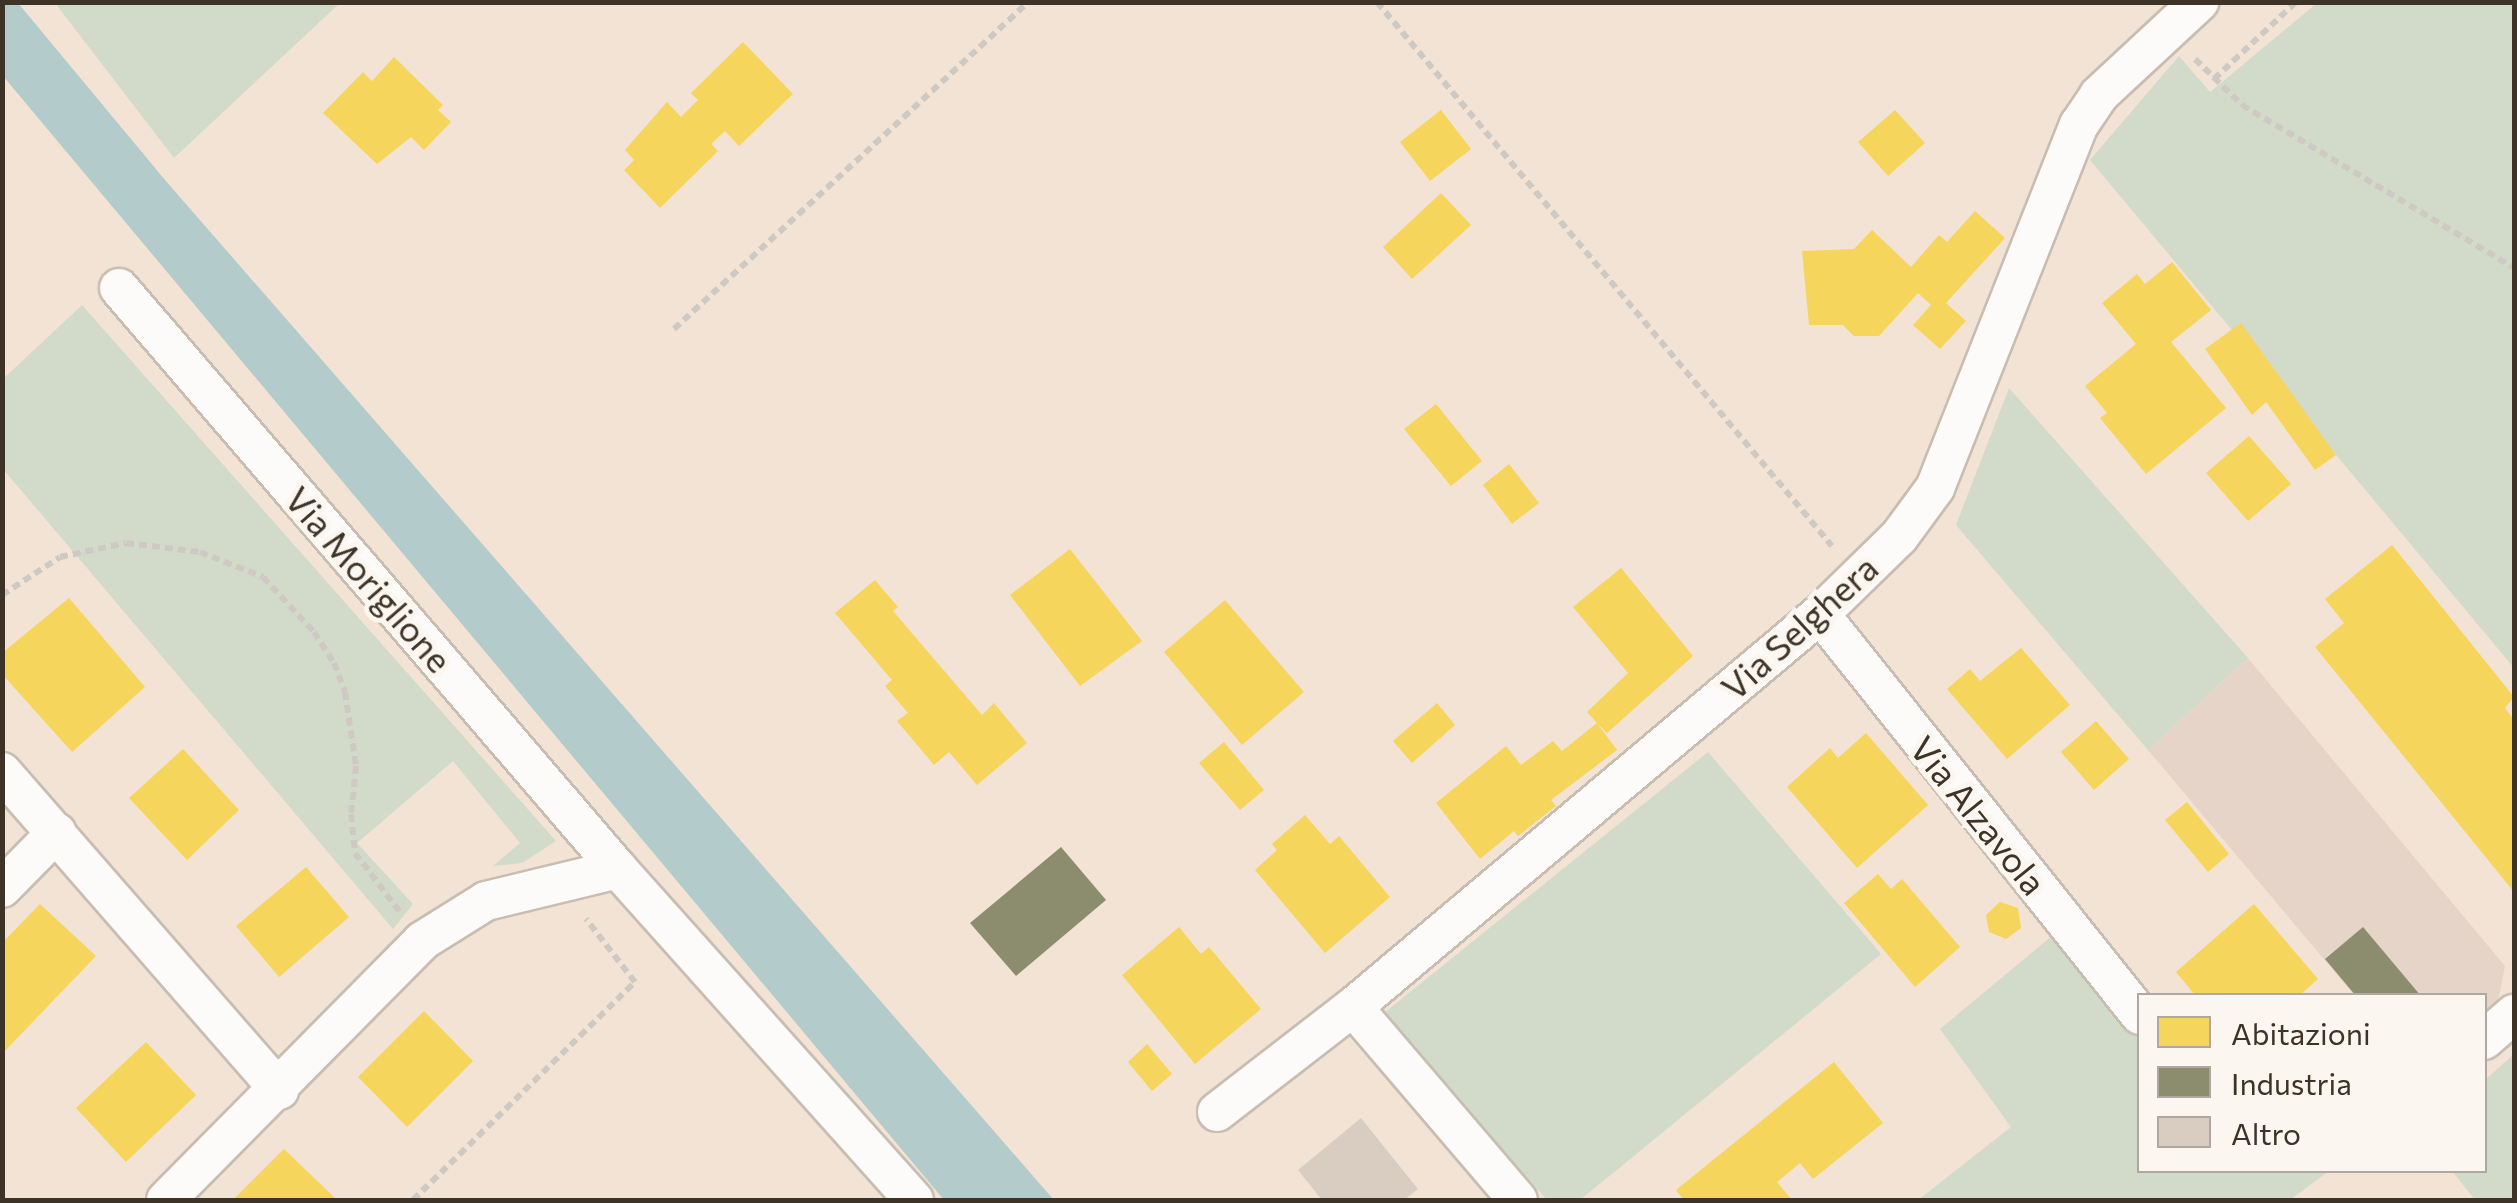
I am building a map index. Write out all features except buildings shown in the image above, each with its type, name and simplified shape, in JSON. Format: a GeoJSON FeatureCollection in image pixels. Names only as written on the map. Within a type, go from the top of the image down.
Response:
{"type":"FeatureCollection","features":[{"type":"Feature","properties":{"kind":"street","name":"Via Selghera"},"geometry":{"type":"LineString","coordinates":[[1217,1112],[1353,1007],[1820,614],[1899,537],[1935,488],[2079,125],[2099,96],[2200,2]]}},
{"type":"Feature","properties":{"kind":"street","name":"Via Moriglione"},"geometry":{"type":"LineString","coordinates":[[119,288],[618,869],[914,1200]]}},
{"type":"Feature","properties":{"kind":"street","name":"Via Alzavola"},"geometry":{"type":"LineString","coordinates":[[1820,614],[2137,1011]]}},
{"type":"Feature","properties":{"kind":"street"},"geometry":{"type":"LineString","coordinates":[[2,772],[279,1090]]}},
{"type":"Feature","properties":{"kind":"street"},"geometry":{"type":"LineString","coordinates":[[2,888],[57,832]]}},
{"type":"Feature","properties":{"kind":"street"},"geometry":{"type":"LineString","coordinates":[[166,1200],[279,1090],[422,941],[486,900],[618,869]]}},
{"type":"Feature","properties":{"kind":"street"},"geometry":{"type":"LineString","coordinates":[[1353,1007],[1518,1200]]}},
{"type":"Feature","properties":{"kind":"street"},"geometry":{"type":"LineString","coordinates":[[2487,1037],[2514,1014]]}},
{"type":"Feature","properties":{"kind":"path"},"geometry":{"type":"LineString","coordinates":[[674,328],[1028,2]]}},
{"type":"Feature","properties":{"kind":"path"},"geometry":{"type":"LineString","coordinates":[[1377,2],[1857,577]]}},
{"type":"Feature","properties":{"kind":"path"},"geometry":{"type":"LineString","coordinates":[[2214,79],[2296,2]]}},
{"type":"Feature","properties":{"kind":"path"},"geometry":{"type":"LineString","coordinates":[[2169,30],[2242,105],[2514,268]]}},
{"type":"Feature","properties":{"kind":"path"},"geometry":{"type":"LineString","coordinates":[[2,595],[60,557],[126,542],[200,552],[263,577],[314,632],[334,663],[346,692],[356,766],[351,814],[355,854],[422,941]]}},
{"type":"Feature","properties":{"kind":"path"},"geometry":{"type":"LineString","coordinates":[[413,1200],[636,982],[560,881]]}},
{"type":"Feature","properties":{"kind":"shaded area"},"geometry":{"type":"Polygon","coordinates":[[[2248,658],[2505,966],[2497,1006],[2487,1016],[2487,993],[2352,993],[2148,750],[2248,658]]]}},
{"type":"Feature","properties":{"kind":"green space"},"geometry":{"type":"Polygon","coordinates":[[[55,3],[340,3],[174,158],[55,3]]]}},
{"type":"Feature","properties":{"kind":"green space"},"geometry":{"type":"Polygon","coordinates":[[[2317,3],[2514,3],[2514,668],[2090,160],[2179,56],[2210,92],[2317,3]]]}},
{"type":"Feature","properties":{"kind":"green space"},"geometry":{"type":"Polygon","coordinates":[[[82,305],[556,841],[522,863],[493,866],[520,843],[453,761],[357,843],[413,904],[393,929],[3,469],[3,379],[82,305]]]}},
{"type":"Feature","properties":{"kind":"green space"},"geometry":{"type":"Polygon","coordinates":[[[2009,388],[2248,658],[2148,750],[1956,525],[2009,388]]]}},
{"type":"Feature","properties":{"kind":"green space"},"geometry":{"type":"Polygon","coordinates":[[[1708,752],[1881,954],[1580,1200],[1547,1200],[1384,1013],[1708,752]]]}},
{"type":"Feature","properties":{"kind":"green space"},"geometry":{"type":"Polygon","coordinates":[[[2053,935],[2137,1036],[2137,1173],[2326,1173],[2290,1200],[1918,1200],[2011,1127],[1940,1029],[2053,935]]]}},
{"type":"Feature","properties":{"kind":"green space"},"geometry":{"type":"Polygon","coordinates":[[[2514,1054],[2514,1200],[2475,1200],[2454,1173],[2487,1173],[2487,1078],[2514,1054]]]}},
{"type":"Feature","properties":{"kind":"water"},"geometry":{"type":"Polygon","coordinates":[[[2,3],[18,3],[165,180],[1054,1200],[944,1200],[3,76],[2,3]]]}}]}
